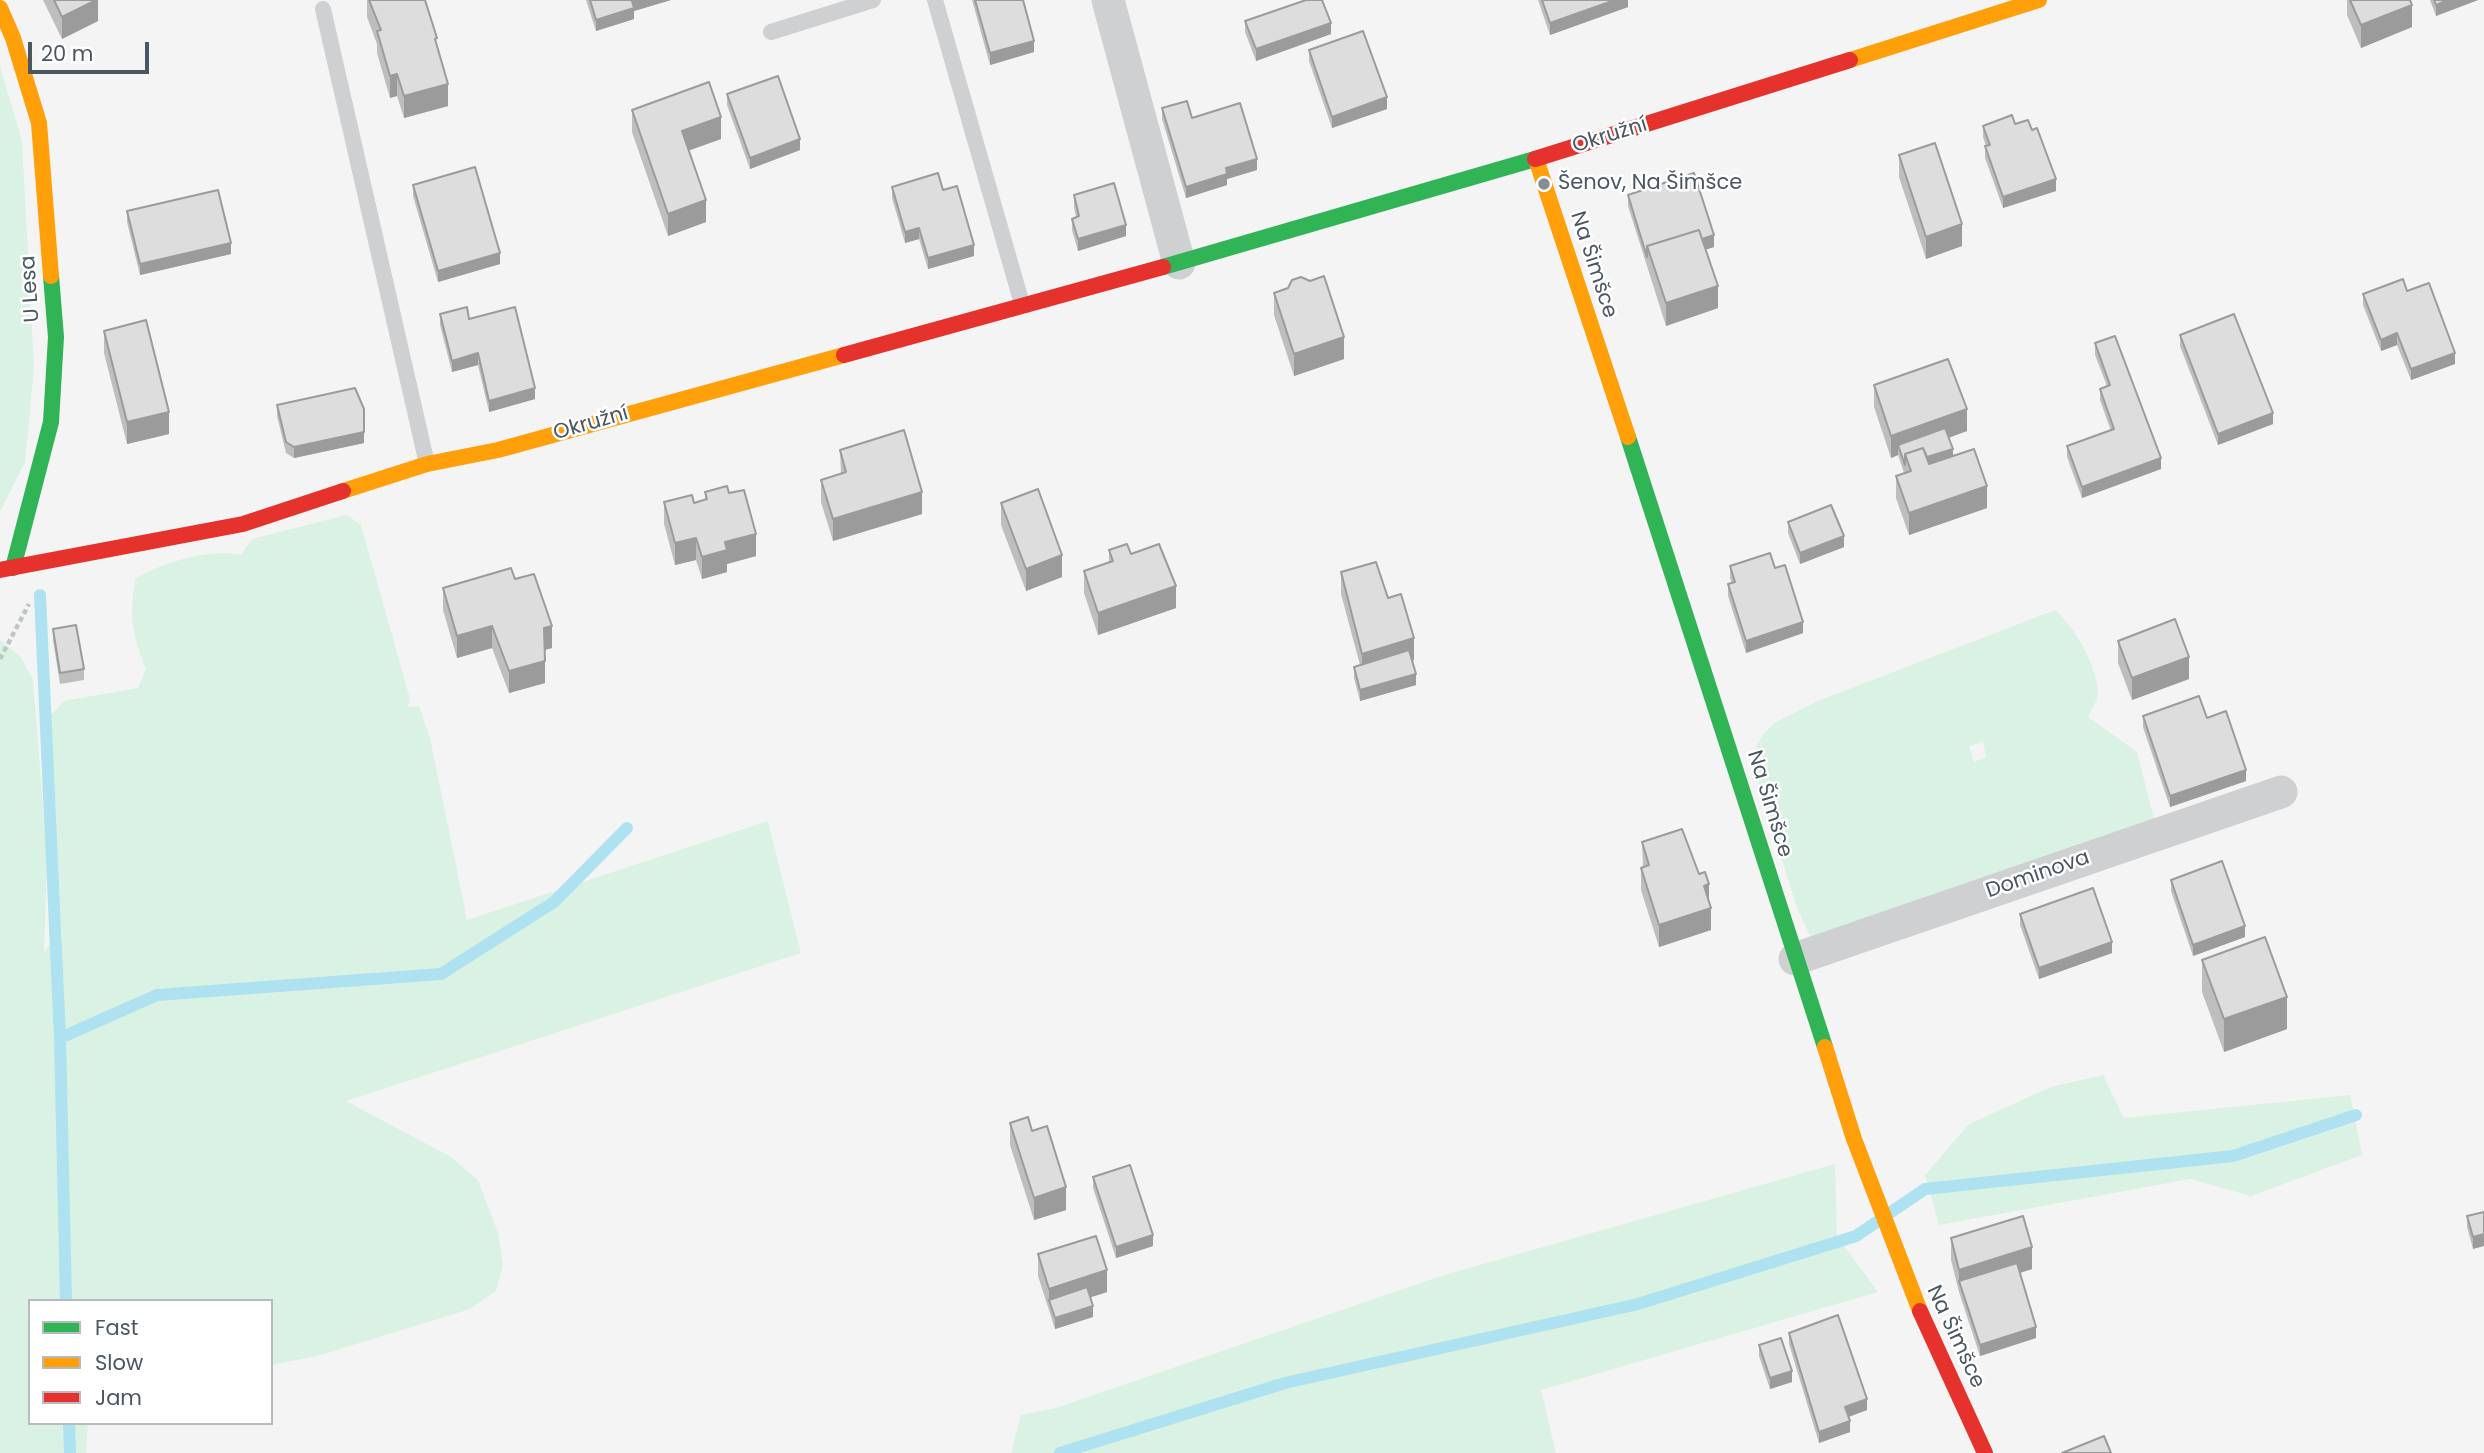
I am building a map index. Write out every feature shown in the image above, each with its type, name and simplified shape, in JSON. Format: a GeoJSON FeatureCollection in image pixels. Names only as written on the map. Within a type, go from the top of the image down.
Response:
{"type":"FeatureCollection","features":[{"type":"Feature","properties":{"kind":"street"},"geometry":{"type":"LineString","coordinates":[[1108,0],[1179,263]]}},
{"type":"Feature","properties":{"kind":"street","name":"Okružní"},"geometry":{"type":"LineString","coordinates":[[7,569],[243,524],[427,464],[498,450],[1179,263],[1536,159],[2039,0]]}},
{"type":"Feature","properties":{"kind":"street","name":"U Lesa"},"geometry":{"type":"LineString","coordinates":[[0,8],[13,38],[39,123],[56,337],[51,422],[7,569]]}},
{"type":"Feature","properties":{"kind":"street","name":"Na Šimšce"},"geometry":{"type":"LineString","coordinates":[[1536,159],[1721,719],[1854,1139],[1907,1283],[1985,1453]]}},
{"type":"Feature","properties":{"kind":"street","name":"Dominova"},"geometry":{"type":"LineString","coordinates":[[1795,959],[2281,792]]}},
{"type":"Feature","properties":{"kind":"lane"},"geometry":{"type":"LineString","coordinates":[[771,32],[873,0]]}},
{"type":"Feature","properties":{"kind":"lane"},"geometry":{"type":"LineString","coordinates":[[935,0],[1023,304]]}},
{"type":"Feature","properties":{"kind":"lane"},"geometry":{"type":"LineString","coordinates":[[323,9],[427,464]]}},
{"type":"Feature","properties":{"kind":"path"},"geometry":{"type":"LineString","coordinates":[[0,659],[51,561]]}},
{"type":"Feature","properties":{"kind":"green space"},"geometry":{"type":"Polygon","coordinates":[[[0,66],[22,141],[34,368],[25,462],[0,512],[0,66]]]}},
{"type":"Feature","properties":{"kind":"green space"},"geometry":{"type":"Polygon","coordinates":[[[347,515],[361,525],[410,699],[408,707],[419,706],[430,738],[467,920],[768,821],[801,953],[346,1101],[451,1157],[478,1180],[498,1233],[503,1265],[496,1291],[470,1309],[317,1356],[273,1365],[273,1299],[28,1299],[28,1425],[88,1425],[86,1453],[0,1453],[0,640],[21,657],[33,680],[47,858],[44,953],[50,944],[62,941],[51,715],[64,701],[138,688],[146,669],[133,625],[132,602],[136,578],[187,558],[215,553],[241,555],[252,539],[347,515]]]}},
{"type":"Feature","properties":{"kind":"green space"},"geometry":{"type":"Polygon","coordinates":[[[2055,610],[2077,636],[2093,669],[2098,695],[2088,717],[2137,752],[2157,831],[1812,940],[1797,908],[1753,766],[1755,749],[1763,734],[1776,722],[1818,701],[2055,610]],[[1983,742],[1969,746],[1974,762],[1986,757],[1983,742]]]}},
{"type":"Feature","properties":{"kind":"green space"},"geometry":{"type":"Polygon","coordinates":[[[2103,1075],[2124,1118],[2350,1095],[2362,1155],[2251,1196],[2190,1179],[1939,1225],[1925,1175],[1969,1124],[2051,1087],[2103,1075]]]}},
{"type":"Feature","properties":{"kind":"green space"},"geometry":{"type":"Polygon","coordinates":[[[1835,1164],[1837,1236],[1878,1292],[1541,1390],[1556,1453],[1011,1453],[1021,1415],[1056,1408],[1441,1276],[1835,1164]]]}},
{"type":"Feature","properties":{"kind":"building"},"geometry":{"type":"Polygon","coordinates":[[[54,0],[96,0],[62,17],[54,0]]]}},
{"type":"Feature","properties":{"kind":"building"},"geometry":{"type":"Polygon","coordinates":[[[369,0],[425,0],[448,84],[404,96],[397,74],[390,76],[377,31],[381,30],[369,0]]]}},
{"type":"Feature","properties":{"kind":"building"},"geometry":{"type":"Polygon","coordinates":[[[590,0],[635,0],[632,1],[634,8],[596,20],[590,0]]]}},
{"type":"Feature","properties":{"kind":"building"},"geometry":{"type":"Polygon","coordinates":[[[975,0],[1023,0],[1034,41],[990,53],[975,0]]]}},
{"type":"Feature","properties":{"kind":"building"},"geometry":{"type":"Polygon","coordinates":[[[1306,0],[1322,0],[1331,23],[1256,49],[1245,21],[1306,0]]]}},
{"type":"Feature","properties":{"kind":"building"},"geometry":{"type":"Polygon","coordinates":[[[1542,0],[1615,0],[1550,23],[1542,0]]]}},
{"type":"Feature","properties":{"kind":"building"},"geometry":{"type":"Polygon","coordinates":[[[2350,0],[2410,0],[2412,5],[2361,25],[2350,0]]]}},
{"type":"Feature","properties":{"kind":"building"},"geometry":{"type":"Polygon","coordinates":[[[2434,0],[2448,0],[2436,5],[2434,0]]]}},
{"type":"Feature","properties":{"kind":"building"},"geometry":{"type":"Polygon","coordinates":[[[1363,31],[1387,97],[1332,117],[1309,50],[1363,31]]]}},
{"type":"Feature","properties":{"kind":"building"},"geometry":{"type":"Polygon","coordinates":[[[778,76],[800,139],[750,158],[727,94],[778,76]]]}},
{"type":"Feature","properties":{"kind":"building"},"geometry":{"type":"Polygon","coordinates":[[[709,82],[721,117],[682,131],[706,200],[668,214],[632,110],[709,82]]]}},
{"type":"Feature","properties":{"kind":"building"},"geometry":{"type":"Polygon","coordinates":[[[1187,101],[1192,118],[1240,103],[1257,159],[1226,168],[1227,174],[1186,187],[1162,108],[1187,101]]]}},
{"type":"Feature","properties":{"kind":"building"},"geometry":{"type":"Polygon","coordinates":[[[2012,115],[2015,124],[2028,120],[2032,130],[2037,128],[2056,179],[2003,197],[1985,146],[1990,145],[1983,126],[2012,115]]]}},
{"type":"Feature","properties":{"kind":"building"},"geometry":{"type":"Polygon","coordinates":[[[1935,143],[1962,224],[1926,237],[1899,155],[1935,143]]]}},
{"type":"Feature","properties":{"kind":"building"},"geometry":{"type":"Polygon","coordinates":[[[475,167],[500,253],[438,271],[413,185],[475,167]]]}},
{"type":"Feature","properties":{"kind":"building"},"geometry":{"type":"Polygon","coordinates":[[[938,173],[943,190],[957,186],[974,245],[928,258],[919,228],[905,232],[892,187],[938,173]]]}},
{"type":"Feature","properties":{"kind":"building"},"geometry":{"type":"Polygon","coordinates":[[[1694,173],[1714,235],[1702,239],[1699,230],[1647,246],[1647,257],[1628,195],[1694,173]]]}},
{"type":"Feature","properties":{"kind":"building"},"geometry":{"type":"Polygon","coordinates":[[[1114,183],[1126,225],[1078,239],[1072,219],[1079,216],[1074,195],[1114,183]]]}},
{"type":"Feature","properties":{"kind":"building"},"geometry":{"type":"Polygon","coordinates":[[[218,190],[231,243],[140,264],[127,211],[218,190]]]}},
{"type":"Feature","properties":{"kind":"building"},"geometry":{"type":"Polygon","coordinates":[[[1699,230],[1718,286],[1666,303],[1647,246],[1699,230]]]}},
{"type":"Feature","properties":{"kind":"building"},"geometry":{"type":"Polygon","coordinates":[[[1324,276],[1344,337],[1294,354],[1274,293],[1288,288],[1292,280],[1301,277],[1310,281],[1324,276]]]}},
{"type":"Feature","properties":{"kind":"building"},"geometry":{"type":"Polygon","coordinates":[[[2403,279],[2407,291],[2429,283],[2455,353],[2411,369],[2397,333],[2381,340],[2363,294],[2403,279]]]}},
{"type":"Feature","properties":{"kind":"building"},"geometry":{"type":"Polygon","coordinates":[[[467,307],[469,319],[515,307],[535,388],[489,401],[478,353],[452,361],[440,314],[467,307]]]}},
{"type":"Feature","properties":{"kind":"building"},"geometry":{"type":"Polygon","coordinates":[[[2234,314],[2273,413],[2218,434],[2180,335],[2234,314]]]}},
{"type":"Feature","properties":{"kind":"building"},"geometry":{"type":"Polygon","coordinates":[[[146,320],[169,412],[127,422],[104,331],[146,320]]]}},
{"type":"Feature","properties":{"kind":"building"},"geometry":{"type":"Polygon","coordinates":[[[2115,336],[2161,458],[2082,487],[2067,446],[2114,429],[2100,389],[2110,385],[2095,343],[2115,336]]]}},
{"type":"Feature","properties":{"kind":"building"},"geometry":{"type":"Polygon","coordinates":[[[1948,359],[1967,409],[1891,436],[1874,385],[1948,359]]]}},
{"type":"Feature","properties":{"kind":"building"},"geometry":{"type":"Polygon","coordinates":[[[355,388],[364,409],[364,432],[294,447],[286,442],[277,405],[355,388]]]}},
{"type":"Feature","properties":{"kind":"building"},"geometry":{"type":"Polygon","coordinates":[[[1945,428],[1953,449],[1927,457],[1923,448],[1905,454],[1905,465],[1898,445],[1945,428]]]}},
{"type":"Feature","properties":{"kind":"building"},"geometry":{"type":"Polygon","coordinates":[[[904,430],[922,492],[833,519],[821,480],[846,472],[840,450],[904,430]]]}},
{"type":"Feature","properties":{"kind":"building"},"geometry":{"type":"Polygon","coordinates":[[[1923,448],[1929,464],[1974,449],[1987,486],[1909,513],[1896,476],[1911,471],[1905,454],[1923,448]]]}},
{"type":"Feature","properties":{"kind":"building"},"geometry":{"type":"Polygon","coordinates":[[[727,486],[729,493],[744,490],[756,534],[725,542],[727,550],[702,557],[696,538],[675,543],[664,502],[692,495],[694,503],[707,499],[705,492],[727,486]]]}},
{"type":"Feature","properties":{"kind":"building"},"geometry":{"type":"Polygon","coordinates":[[[1038,489],[1062,555],[1026,569],[1001,503],[1038,489]]]}},
{"type":"Feature","properties":{"kind":"building"},"geometry":{"type":"Polygon","coordinates":[[[1831,505],[1844,536],[1800,553],[1788,522],[1831,505]]]}},
{"type":"Feature","properties":{"kind":"building"},"geometry":{"type":"Polygon","coordinates":[[[1127,544],[1131,554],[1159,544],[1176,586],[1098,613],[1084,571],[1113,561],[1109,550],[1127,544]]]}},
{"type":"Feature","properties":{"kind":"building"},"geometry":{"type":"Polygon","coordinates":[[[1770,553],[1775,568],[1785,565],[1803,622],[1746,641],[1728,584],[1735,582],[1730,566],[1770,553]]]}},
{"type":"Feature","properties":{"kind":"building"},"geometry":{"type":"Polygon","coordinates":[[[1376,562],[1388,598],[1401,594],[1414,638],[1362,654],[1341,572],[1376,562]]]}},
{"type":"Feature","properties":{"kind":"building"},"geometry":{"type":"Polygon","coordinates":[[[511,568],[515,579],[534,574],[552,626],[544,628],[545,661],[509,671],[492,626],[457,636],[443,588],[511,568]]]}},
{"type":"Feature","properties":{"kind":"building"},"geometry":{"type":"Polygon","coordinates":[[[2175,619],[2189,657],[2132,678],[2118,641],[2175,619]]]}},
{"type":"Feature","properties":{"kind":"building"},"geometry":{"type":"Polygon","coordinates":[[[76,625],[84,669],[60,673],[53,629],[76,625]]]}},
{"type":"Feature","properties":{"kind":"building"},"geometry":{"type":"Polygon","coordinates":[[[1409,650],[1416,674],[1360,690],[1354,667],[1409,650]]]}},
{"type":"Feature","properties":{"kind":"building"},"geometry":{"type":"Polygon","coordinates":[[[2199,696],[2207,718],[2226,711],[2246,770],[2170,796],[2143,716],[2199,696]]]}},
{"type":"Feature","properties":{"kind":"building"},"geometry":{"type":"Polygon","coordinates":[[[1682,829],[1699,874],[1705,872],[1709,884],[1704,886],[1711,908],[1659,925],[1641,868],[1649,865],[1642,842],[1682,829]]]}},
{"type":"Feature","properties":{"kind":"building"},"geometry":{"type":"Polygon","coordinates":[[[2222,861],[2245,926],[2193,945],[2171,880],[2222,861]]]}},
{"type":"Feature","properties":{"kind":"building"},"geometry":{"type":"Polygon","coordinates":[[[2093,888],[2112,942],[2039,968],[2020,914],[2093,888]]]}},
{"type":"Feature","properties":{"kind":"building"},"geometry":{"type":"Polygon","coordinates":[[[2265,937],[2287,997],[2224,1019],[2202,960],[2265,937]]]}},
{"type":"Feature","properties":{"kind":"building"},"geometry":{"type":"Polygon","coordinates":[[[1028,1117],[1032,1131],[1047,1126],[1066,1187],[1034,1198],[1010,1123],[1028,1117]]]}},
{"type":"Feature","properties":{"kind":"building"},"geometry":{"type":"Polygon","coordinates":[[[1130,1165],[1153,1235],[1116,1247],[1093,1177],[1130,1165]]]}},
{"type":"Feature","properties":{"kind":"building"},"geometry":{"type":"Polygon","coordinates":[[[2484,1212],[2484,1234],[2473,1237],[2467,1216],[2484,1212]]]}},
{"type":"Feature","properties":{"kind":"building"},"geometry":{"type":"Polygon","coordinates":[[[2023,1216],[2032,1247],[1959,1270],[1951,1238],[2023,1216]]]}},
{"type":"Feature","properties":{"kind":"building"},"geometry":{"type":"Polygon","coordinates":[[[1096,1236],[1107,1270],[1049,1289],[1038,1254],[1096,1236]]]}},
{"type":"Feature","properties":{"kind":"building"},"geometry":{"type":"Polygon","coordinates":[[[2017,1263],[2036,1327],[1980,1345],[1959,1281],[2017,1263]]]}},
{"type":"Feature","properties":{"kind":"building"},"geometry":{"type":"Polygon","coordinates":[[[1087,1287],[1093,1306],[1055,1318],[1049,1300],[1087,1287]]]}},
{"type":"Feature","properties":{"kind":"building"},"geometry":{"type":"Polygon","coordinates":[[[1838,1315],[1867,1399],[1845,1407],[1850,1421],[1819,1432],[1789,1333],[1838,1315]]]}},
{"type":"Feature","properties":{"kind":"building"},"geometry":{"type":"Polygon","coordinates":[[[1781,1338],[1792,1371],[1770,1378],[1759,1345],[1781,1338]]]}},
{"type":"Feature","properties":{"kind":"building"},"geometry":{"type":"Polygon","coordinates":[[[2104,1436],[2111,1453],[2062,1453],[2104,1436]]]}},
{"type":"Feature","properties":{"kind":"waterway"},"geometry":{"type":"LineString","coordinates":[[40,595],[60,1038],[66,1299]]}},
{"type":"Feature","properties":{"kind":"waterway"},"geometry":{"type":"LineString","coordinates":[[60,1038],[157,995],[441,974],[554,902],[627,828]]}},
{"type":"Feature","properties":{"kind":"waterway"},"geometry":{"type":"LineString","coordinates":[[1060,1453],[1285,1383],[1638,1304],[1856,1236],[1925,1189],[2233,1156],[2356,1115]]}},
{"type":"Feature","properties":{"kind":"waterway"},"geometry":{"type":"LineString","coordinates":[[69,1425],[70,1453]]}},
{"type":"Feature","properties":{"kind":"traffic: fast"},"geometry":{"type":"LineString","coordinates":[[1163,267],[1535,159]]}},
{"type":"Feature","properties":{"kind":"traffic: fast"},"geometry":{"type":"LineString","coordinates":[[13,568],[51,422],[56,337],[51,276]]}},
{"type":"Feature","properties":{"kind":"traffic: fast"},"geometry":{"type":"LineString","coordinates":[[1628,437],[1825,1047]]}},
{"type":"Feature","properties":{"kind":"traffic: slow"},"geometry":{"type":"LineString","coordinates":[[1850,60],[2039,0]]}},
{"type":"Feature","properties":{"kind":"traffic: slow"},"geometry":{"type":"LineString","coordinates":[[0,8],[13,38],[39,123],[51,276]]}},
{"type":"Feature","properties":{"kind":"traffic: slow"},"geometry":{"type":"LineString","coordinates":[[1536,159],[1628,437]]}},
{"type":"Feature","properties":{"kind":"traffic: slow"},"geometry":{"type":"LineString","coordinates":[[343,491],[427,464],[498,450],[844,355]]}},
{"type":"Feature","properties":{"kind":"traffic: slow"},"geometry":{"type":"LineString","coordinates":[[1825,1047],[1854,1139],[1920,1311]]}},
{"type":"Feature","properties":{"kind":"traffic: jam"},"geometry":{"type":"LineString","coordinates":[[1535,159],[1850,60]]}},
{"type":"Feature","properties":{"kind":"traffic: jam"},"geometry":{"type":"LineString","coordinates":[[844,355],[1163,267]]}},
{"type":"Feature","properties":{"kind":"traffic: jam"},"geometry":{"type":"LineString","coordinates":[[0,570],[243,524],[343,491]]}},
{"type":"Feature","properties":{"kind":"traffic: jam"},"geometry":{"type":"LineString","coordinates":[[1920,1311],[1985,1453]]}},
{"type":"Feature","properties":{"kind":"place","name":"Šenov, Na Šimšce"},"geometry":{"type":"Point","coordinates":[1544,184]}}]}
